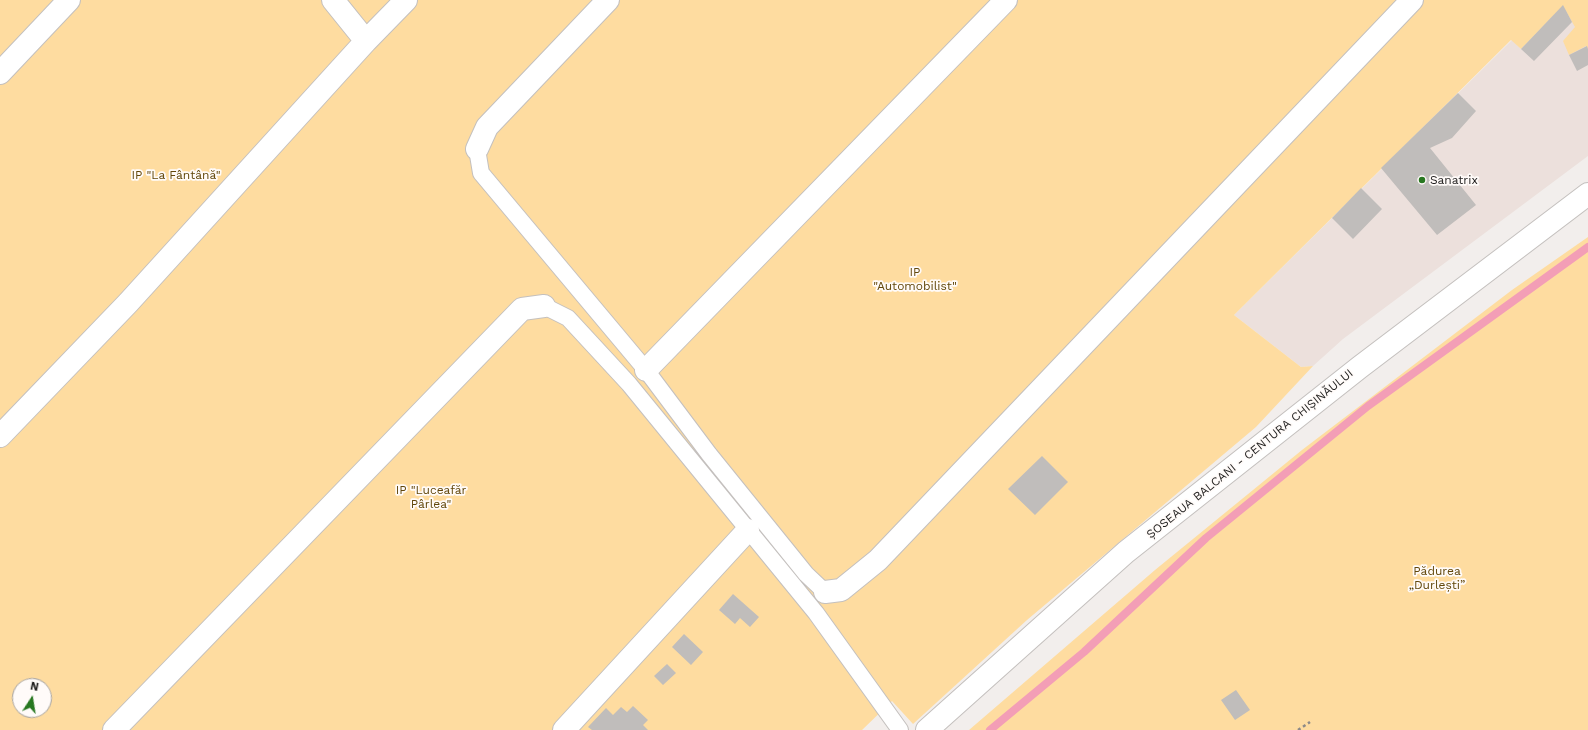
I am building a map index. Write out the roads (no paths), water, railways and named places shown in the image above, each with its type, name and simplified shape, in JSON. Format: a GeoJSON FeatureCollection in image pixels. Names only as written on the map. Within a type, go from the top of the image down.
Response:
{"type":"FeatureCollection","features":[{"type":"Feature","properties":{"kind":"main road"},"geometry":{"type":"LineString","coordinates":[[0,73],[69,0]]}},
{"type":"Feature","properties":{"kind":"main road"},"geometry":{"type":"LineString","coordinates":[[333,0],[366,41]]}},
{"type":"Feature","properties":{"kind":"main road"},"geometry":{"type":"LineString","coordinates":[[0,436],[128,303],[366,41],[406,0]]}},
{"type":"Feature","properties":{"kind":"main road"},"geometry":{"type":"LineString","coordinates":[[477,149],[486,127],[608,0]]}},
{"type":"Feature","properties":{"kind":"main road"},"geometry":{"type":"LineString","coordinates":[[646,370],[1006,0]]}},
{"type":"Feature","properties":{"kind":"main road"},"geometry":{"type":"LineString","coordinates":[[825,592],[841,590],[878,560],[1412,0]]}},
{"type":"Feature","properties":{"kind":"main road","name":"ȘOSEAUA BALCANI - CENTURA CHIȘINĂULUI"},"geometry":{"type":"LineString","coordinates":[[927,730],[1126,552],[1360,366],[1588,194]]}},
{"type":"Feature","properties":{"kind":"main road"},"geometry":{"type":"LineString","coordinates":[[114,730],[522,310],[544,306]]}},
{"type":"Feature","properties":{"kind":"main road"},"geometry":{"type":"LineString","coordinates":[[564,730],[748,530]]}},
{"type":"Feature","properties":{"kind":"lane"},"geometry":{"type":"LineString","coordinates":[[477,149],[481,173],[646,370],[708,454],[796,562],[825,592]]}},
{"type":"Feature","properties":{"kind":"lane"},"geometry":{"type":"LineString","coordinates":[[544,306],[568,318],[629,384],[816,613],[900,730]]}},
{"type":"Feature","properties":{"kind":"waterway"},"geometry":{"type":"LineString","coordinates":[[990,730],[1084,652],[1206,538],[1368,406],[1588,247]]}},
{"type":"Feature","properties":{"kind":"place","name":"Sanatrix"},"geometry":{"type":"Point","coordinates":[1422,180]}},
{"type":"Feature","properties":{"kind":"park label","name":"IP \"La Fântână\""},"geometry":{"type":"Point","coordinates":[176,175]}},
{"type":"Feature","properties":{"kind":"park label","name":"IP \"Automobilist\""},"geometry":{"type":"Point","coordinates":[915,279]}},
{"type":"Feature","properties":{"kind":"park label","name":"IP \"Luceafăr Pârlea\""},"geometry":{"type":"Point","coordinates":[431,497]}},
{"type":"Feature","properties":{"kind":"park label","name":"Pădurea „Durlești”"},"geometry":{"type":"Point","coordinates":[1437,578]}}]}
